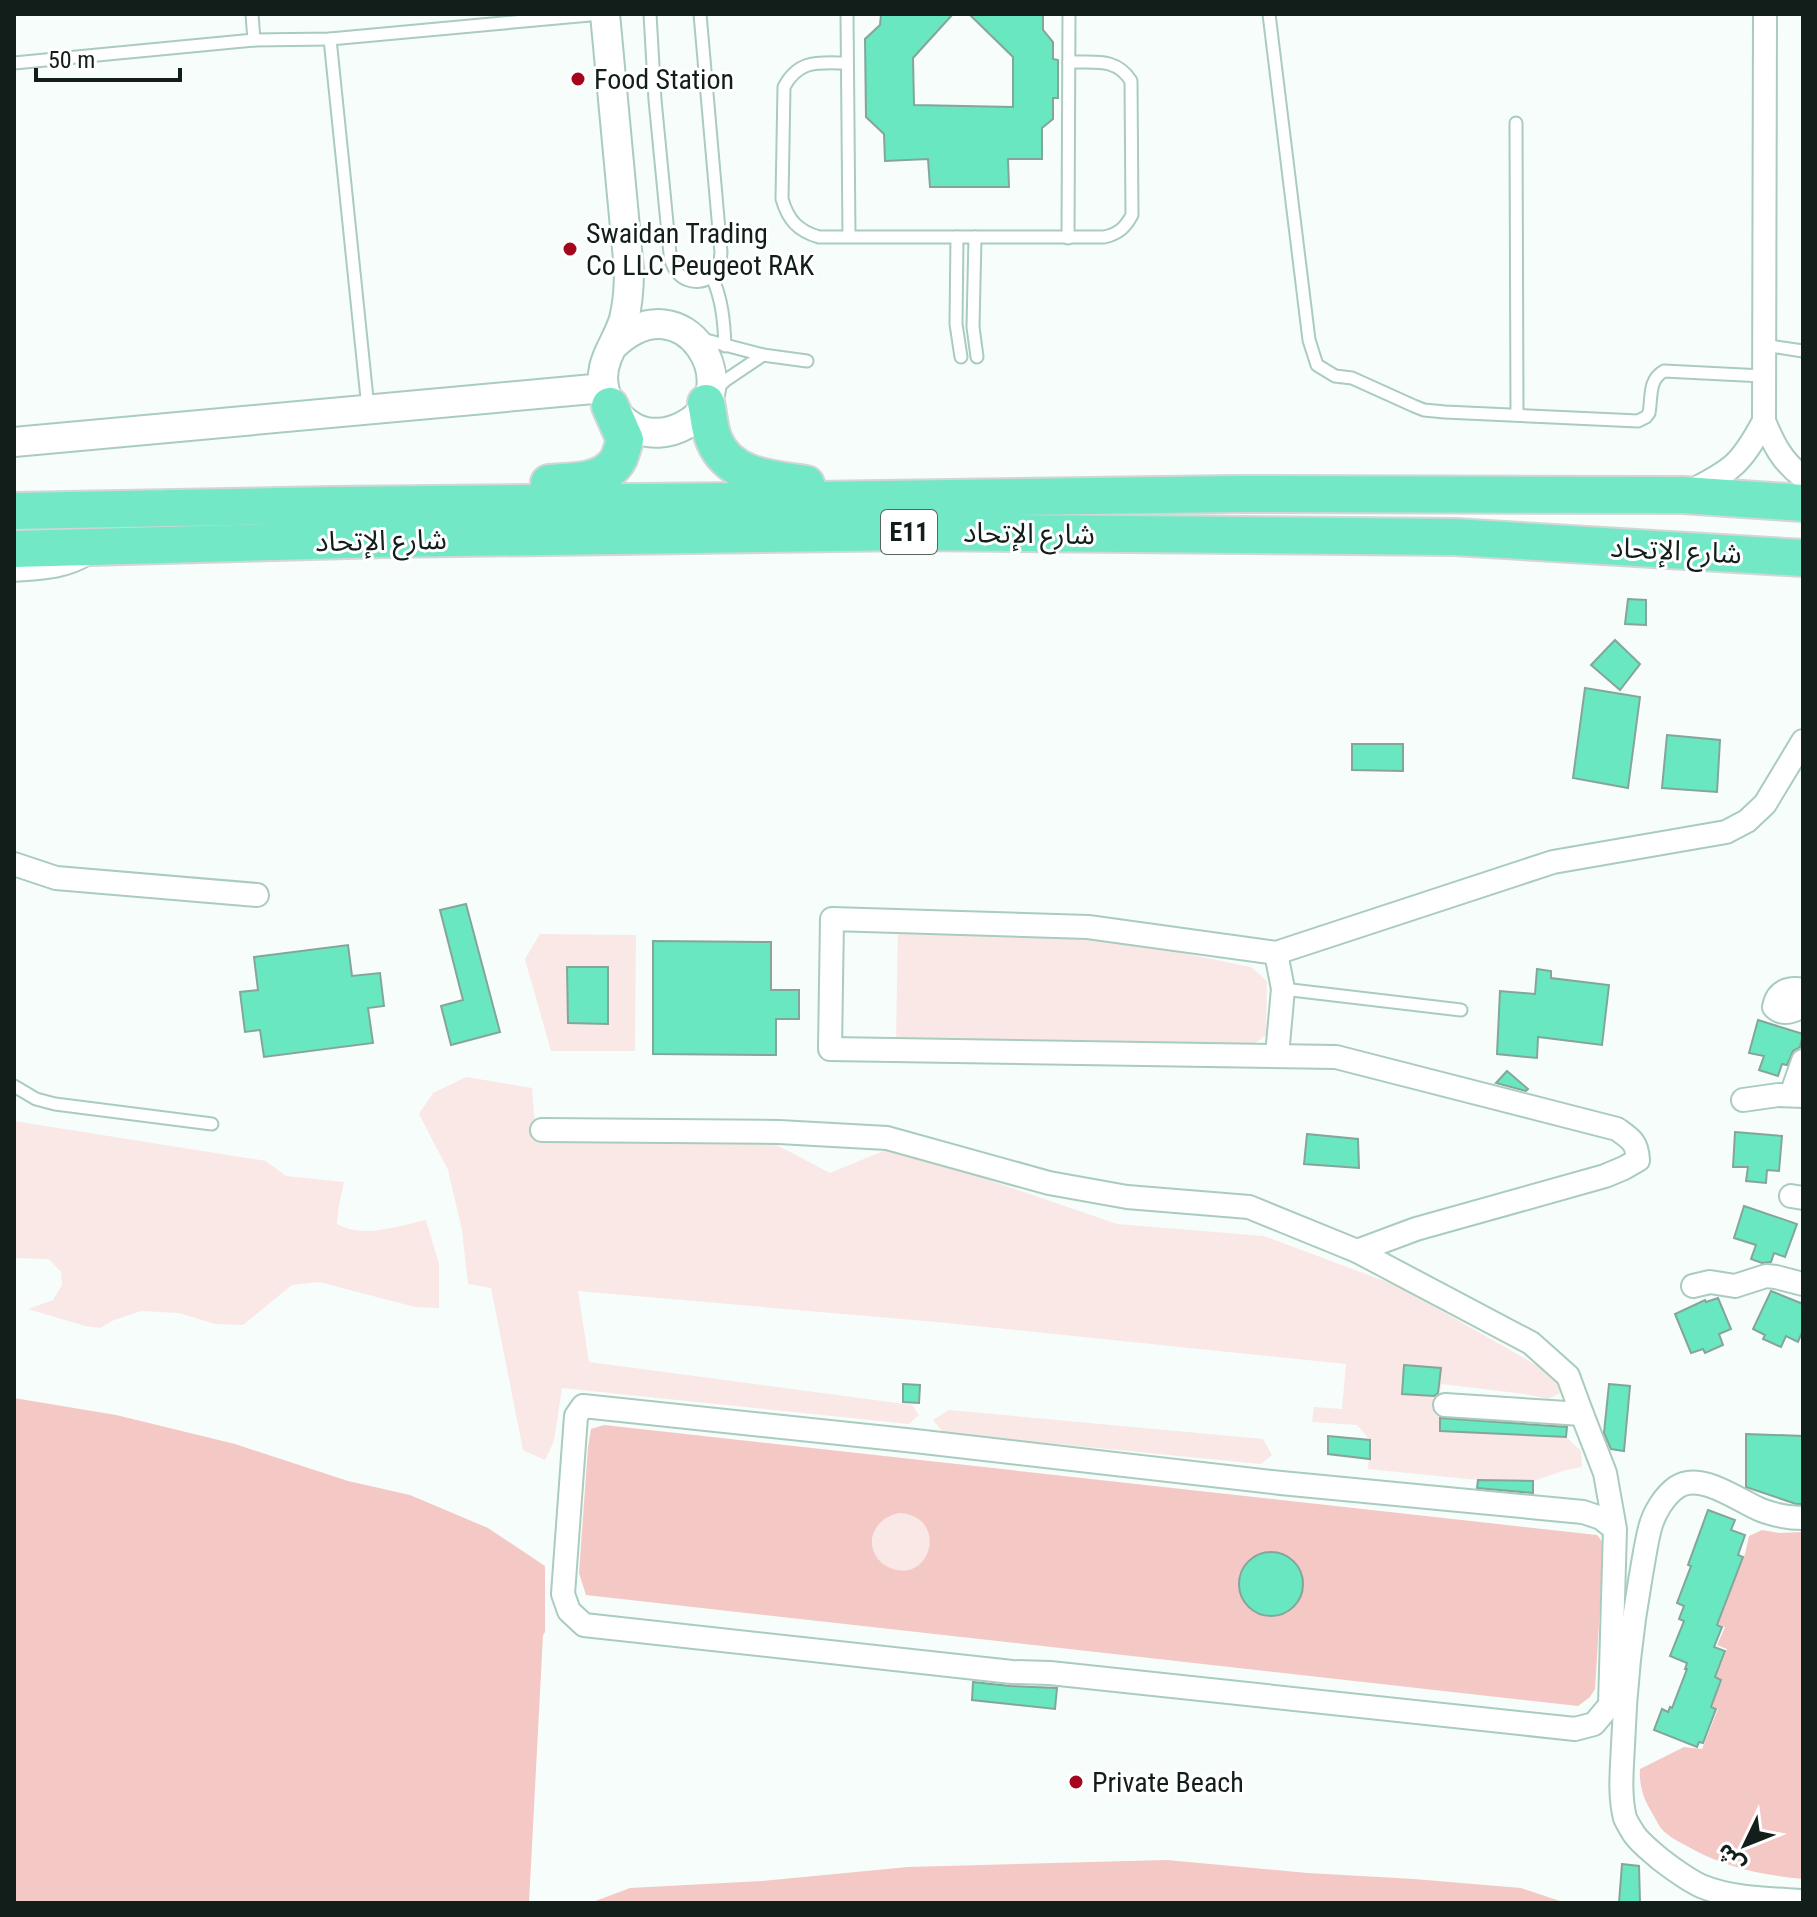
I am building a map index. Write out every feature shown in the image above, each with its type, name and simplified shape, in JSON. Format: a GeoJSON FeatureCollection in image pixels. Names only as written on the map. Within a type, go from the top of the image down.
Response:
{"type":"FeatureCollection","features":[{"type":"Feature","properties":{"kind":"highway"},"geometry":{"type":"LineString","coordinates":[[333,505],[422,493],[585,480],[604,475],[618,460],[625,440],[607,397]]}},
{"type":"Feature","properties":{"kind":"highway"},"geometry":{"type":"LineString","coordinates":[[708,399],[714,440],[726,460],[745,473],[910,499]]}},
{"type":"Feature","properties":{"kind":"highway","name":"شارع الإتحاد"},"geometry":{"type":"LineString","coordinates":[[14,511],[1235,494],[1683,495],[1803,503]]}},
{"type":"Feature","properties":{"kind":"highway","name":"شارع الإتحاد"},"geometry":{"type":"LineString","coordinates":[[14,549],[915,532],[1455,537],[1803,558]]}},
{"type":"Feature","properties":{"kind":"street"},"geometry":{"type":"LineString","coordinates":[[603,14],[629,270],[626,308],[603,373],[607,397],[622,420],[629,425],[655,433],[673,431],[689,424],[702,411],[708,399],[712,376],[708,358],[699,344],[655,310],[629,270]]}},
{"type":"Feature","properties":{"kind":"street"},"geometry":{"type":"LineString","coordinates":[[1765,14],[1764,421],[1785,462],[1803,477]]}},
{"type":"Feature","properties":{"kind":"street"},"geometry":{"type":"LineString","coordinates":[[614,345],[639,327],[655,324],[679,329]]}},
{"type":"Feature","properties":{"kind":"street"},"geometry":{"type":"LineString","coordinates":[[14,442],[368,408],[607,397]]}},
{"type":"Feature","properties":{"kind":"street"},"geometry":{"type":"LineString","coordinates":[[1683,495],[1718,478],[1740,461],[1764,421]]}},
{"type":"Feature","properties":{"kind":"street"},"geometry":{"type":"LineString","coordinates":[[14,570],[61,565],[74,561],[95,546]]}},
{"type":"Feature","properties":{"kind":"street"},"geometry":{"type":"LineString","coordinates":[[1357,1251],[1416,1229],[1605,1176],[1638,1160],[1637,1149],[1632,1139],[1617,1129],[1336,1057],[830,1049],[832,919],[1088,927],[1276,953],[1553,862],[1726,832],[1747,821],[1765,804],[1803,741]]}},
{"type":"Feature","properties":{"kind":"street"},"geometry":{"type":"LineString","coordinates":[[14,864],[56,878],[257,895]]}},
{"type":"Feature","properties":{"kind":"street"},"geometry":{"type":"LineString","coordinates":[[1276,953],[1283,989],[1277,1055]]}},
{"type":"Feature","properties":{"kind":"street"},"geometry":{"type":"LineString","coordinates":[[1803,990],[1791,988],[1777,998],[1774,1007],[1785,1012],[1803,1006]]}},
{"type":"Feature","properties":{"kind":"street"},"geometry":{"type":"LineString","coordinates":[[1743,1100],[1797,1096],[1803,1061]]}},
{"type":"Feature","properties":{"kind":"street"},"geometry":{"type":"LineString","coordinates":[[542,1130],[779,1132],[887,1138],[1049,1183],[1127,1197],[1249,1207],[1357,1251],[1531,1343],[1568,1376],[1605,1473],[1615,1529],[1610,1705],[1594,1724],[1575,1729],[584,1625],[569,1611],[563,1594],[576,1416],[583,1406],[1281,1483],[1583,1512],[1601,1518],[1615,1529]]}},
{"type":"Feature","properties":{"kind":"street"},"geometry":{"type":"LineString","coordinates":[[1693,1286],[1710,1282],[1735,1286],[1766,1276],[1803,1284]]}},
{"type":"Feature","properties":{"kind":"street"},"geometry":{"type":"LineString","coordinates":[[1445,1405],[1582,1414]]}},
{"type":"Feature","properties":{"kind":"street"},"geometry":{"type":"LineString","coordinates":[[1803,1518],[1763,1511],[1720,1489],[1703,1484],[1689,1483],[1677,1487],[1663,1501],[1651,1525],[1633,1620],[1622,1769],[1626,1819],[1634,1835],[1668,1865],[1702,1886],[1723,1892],[1803,1901]]}},
{"type":"Feature","properties":{"kind":"lane"},"geometry":{"type":"LineString","coordinates":[[252,14],[254,40]]}},
{"type":"Feature","properties":{"kind":"lane"},"geometry":{"type":"LineString","coordinates":[[14,63],[254,40],[330,39],[603,14]]}},
{"type":"Feature","properties":{"kind":"lane"},"geometry":{"type":"LineString","coordinates":[[650,14],[670,254],[673,266],[685,280],[703,281],[712,277],[719,267],[721,253],[700,14]]}},
{"type":"Feature","properties":{"kind":"lane"},"geometry":{"type":"LineString","coordinates":[[847,14],[849,236]]}},
{"type":"Feature","properties":{"kind":"lane"},"geometry":{"type":"LineString","coordinates":[[1068,238],[1069,14]]}},
{"type":"Feature","properties":{"kind":"lane"},"geometry":{"type":"LineString","coordinates":[[1269,14],[1309,340],[1317,365],[1335,376],[1352,378],[1424,410],[1638,421],[1649,413],[1652,383],[1664,371],[1763,376]]}},
{"type":"Feature","properties":{"kind":"lane"},"geometry":{"type":"LineString","coordinates":[[330,39],[368,408]]}},
{"type":"Feature","properties":{"kind":"lane"},"geometry":{"type":"LineString","coordinates":[[846,63],[811,63],[800,67],[784,87],[782,199],[792,221],[810,234],[819,237],[1068,238],[1115,235],[1125,227],[1132,215],[1131,81],[1126,72],[1116,65],[1069,62]]}},
{"type":"Feature","properties":{"kind":"lane"},"geometry":{"type":"LineString","coordinates":[[1516,123],[1517,415]]}},
{"type":"Feature","properties":{"kind":"lane"},"geometry":{"type":"LineString","coordinates":[[957,237],[956,324],[961,357]]}},
{"type":"Feature","properties":{"kind":"lane"},"geometry":{"type":"LineString","coordinates":[[975,237],[973,327],[977,357]]}},
{"type":"Feature","properties":{"kind":"lane"},"geometry":{"type":"LineString","coordinates":[[712,277],[724,316],[725,346]]}},
{"type":"Feature","properties":{"kind":"lane"},"geometry":{"type":"LineString","coordinates":[[679,329],[725,346],[807,361]]}},
{"type":"Feature","properties":{"kind":"lane"},"geometry":{"type":"LineString","coordinates":[[1763,345],[1803,351]]}},
{"type":"Feature","properties":{"kind":"lane"},"geometry":{"type":"LineString","coordinates":[[708,399],[726,380],[763,355]]}},
{"type":"Feature","properties":{"kind":"lane"},"geometry":{"type":"LineString","coordinates":[[1283,989],[1461,1010]]}},
{"type":"Feature","properties":{"kind":"lane"},"geometry":{"type":"LineString","coordinates":[[14,1086],[36,1099],[55,1104],[212,1124]]}},
{"type":"Feature","properties":{"kind":"shaded area"},"geometry":{"type":"Polygon","coordinates":[[[898,922],[1103,937],[1251,967],[1267,981],[1266,1035],[1242,1053],[896,1046],[898,922]]]}},
{"type":"Feature","properties":{"kind":"shaded area"},"geometry":{"type":"Polygon","coordinates":[[[540,934],[636,935],[635,1051],[551,1051],[525,959],[540,934]]]}},
{"type":"Feature","properties":{"kind":"shaded area"},"geometry":{"type":"Polygon","coordinates":[[[466,1077],[532,1088],[536,1139],[771,1142],[830,1173],[893,1147],[1117,1224],[1264,1236],[1398,1286],[1559,1378],[1560,1393],[1548,1399],[1442,1384],[1438,1397],[1440,1431],[1566,1437],[1581,1451],[1582,1467],[1533,1481],[1478,1480],[1368,1469],[1370,1440],[1357,1425],[1312,1422],[1314,1407],[1342,1409],[1346,1364],[937,1322],[578,1291],[589,1362],[912,1405],[919,1415],[909,1424],[562,1388],[554,1441],[545,1460],[523,1450],[491,1288],[468,1284],[462,1230],[448,1170],[419,1114],[433,1093],[466,1077]]]}},
{"type":"Feature","properties":{"kind":"shaded area"},"geometry":{"type":"Polygon","coordinates":[[[14,1121],[266,1161],[286,1176],[344,1182],[337,1224],[369,1231],[426,1220],[439,1264],[439,1308],[415,1307],[319,1282],[292,1285],[243,1325],[215,1324],[179,1313],[141,1311],[100,1328],[28,1309],[53,1300],[62,1285],[61,1272],[49,1259],[14,1258],[14,1121]]]}},
{"type":"Feature","properties":{"kind":"shaded area"},"geometry":{"type":"Polygon","coordinates":[[[14,1398],[116,1415],[235,1444],[348,1481],[410,1495],[488,1528],[545,1566],[545,1632],[529,1903],[14,1903],[14,1398]]]}},
{"type":"Feature","properties":{"kind":"shaded area"},"geometry":{"type":"Polygon","coordinates":[[[949,1410],[1263,1439],[1272,1455],[1261,1464],[943,1433],[933,1420],[949,1410]]]}},
{"type":"Feature","properties":{"kind":"shaded area"},"geometry":{"type":"Polygon","coordinates":[[[604,1425],[1597,1535],[1604,1544],[1595,1689],[1578,1706],[586,1595],[579,1573],[591,1429],[604,1425]],[[900,1513],[879,1524],[872,1544],[883,1564],[906,1570],[917,1566],[925,1558],[929,1536],[925,1525],[915,1517],[900,1513]],[[1275,1552],[1255,1556],[1241,1574],[1242,1597],[1261,1615],[1281,1615],[1291,1609],[1299,1600],[1302,1589],[1302,1577],[1297,1566],[1288,1557],[1275,1552]]]}},
{"type":"Feature","properties":{"kind":"shaded area"},"geometry":{"type":"Polygon","coordinates":[[[901,1513],[912,1515],[921,1522],[928,1531],[928,1553],[921,1562],[912,1569],[901,1571],[890,1569],[881,1562],[874,1553],[872,1542],[874,1531],[881,1522],[890,1515],[901,1513]]]}},
{"type":"Feature","properties":{"kind":"shaded area"},"geometry":{"type":"Polygon","coordinates":[[[1762,1530],[1803,1532],[1803,1879],[1728,1864],[1699,1853],[1675,1839],[1659,1825],[1646,1801],[1640,1780],[1640,1769],[1684,1747],[1702,1749],[1718,1709],[1712,1706],[1722,1680],[1716,1677],[1727,1649],[1717,1645],[1725,1627],[1718,1624],[1749,1536],[1762,1530]]]}},
{"type":"Feature","properties":{"kind":"shaded area"},"geometry":{"type":"Polygon","coordinates":[[[1167,1860],[1521,1888],[1562,1903],[590,1903],[630,1888],[762,1881],[908,1867],[1167,1860]]]}},
{"type":"Feature","properties":{"kind":"building"},"geometry":{"type":"Polygon","coordinates":[[[881,14],[953,14],[913,58],[914,105],[1013,107],[1013,57],[969,14],[1043,14],[1043,30],[1053,42],[1053,59],[1058,60],[1058,98],[1053,98],[1053,119],[1042,128],[1042,159],[1008,159],[1009,187],[930,187],[928,159],[885,161],[884,134],[866,117],[865,39],[880,25],[881,14]]]}},
{"type":"Feature","properties":{"kind":"building"},"geometry":{"type":"Polygon","coordinates":[[[1628,599],[1646,600],[1646,625],[1625,624],[1628,599]]]}},
{"type":"Feature","properties":{"kind":"building"},"geometry":{"type":"Polygon","coordinates":[[[1615,640],[1640,664],[1620,690],[1591,665],[1615,640]]]}},
{"type":"Feature","properties":{"kind":"building"},"geometry":{"type":"Polygon","coordinates":[[[1585,688],[1640,697],[1628,788],[1573,778],[1585,688]]]}},
{"type":"Feature","properties":{"kind":"building"},"geometry":{"type":"Polygon","coordinates":[[[1667,735],[1720,740],[1717,792],[1662,788],[1667,735]]]}},
{"type":"Feature","properties":{"kind":"building"},"geometry":{"type":"Polygon","coordinates":[[[1352,744],[1403,744],[1403,771],[1352,770],[1352,744]]]}},
{"type":"Feature","properties":{"kind":"building"},"geometry":{"type":"Polygon","coordinates":[[[466,904],[500,1032],[451,1045],[441,1006],[463,1000],[440,910],[466,904]]]}},
{"type":"Feature","properties":{"kind":"building"},"geometry":{"type":"Polygon","coordinates":[[[653,941],[771,942],[771,990],[799,990],[799,1019],[776,1019],[776,1055],[653,1054],[653,941]]]}},
{"type":"Feature","properties":{"kind":"building"},"geometry":{"type":"Polygon","coordinates":[[[348,945],[352,976],[380,973],[384,1006],[368,1008],[373,1043],[264,1057],[260,1030],[245,1032],[240,992],[258,990],[254,957],[348,945]]]}},
{"type":"Feature","properties":{"kind":"building"},"geometry":{"type":"Polygon","coordinates":[[[567,967],[608,967],[608,1024],[568,1023],[567,967]]]}},
{"type":"Feature","properties":{"kind":"building"},"geometry":{"type":"Polygon","coordinates":[[[1537,969],[1551,971],[1551,978],[1609,985],[1602,1045],[1538,1037],[1537,1058],[1497,1054],[1500,991],[1535,994],[1537,969]]]}},
{"type":"Feature","properties":{"kind":"building"},"geometry":{"type":"Polygon","coordinates":[[[1758,1020],[1803,1034],[1800,1047],[1793,1051],[1787,1065],[1782,1064],[1778,1076],[1759,1070],[1764,1056],[1749,1053],[1758,1020]]]}},
{"type":"Feature","properties":{"kind":"building"},"geometry":{"type":"Polygon","coordinates":[[[1507,1071],[1528,1089],[1496,1083],[1507,1071]]]}},
{"type":"Feature","properties":{"kind":"building"},"geometry":{"type":"Polygon","coordinates":[[[1735,1132],[1782,1136],[1779,1171],[1767,1170],[1766,1183],[1746,1181],[1748,1167],[1733,1167],[1735,1132]]]}},
{"type":"Feature","properties":{"kind":"building"},"geometry":{"type":"Polygon","coordinates":[[[1307,1134],[1358,1139],[1359,1168],[1304,1164],[1307,1134]]]}},
{"type":"Feature","properties":{"kind":"building"},"geometry":{"type":"Polygon","coordinates":[[[1744,1206],[1797,1224],[1785,1257],[1774,1253],[1771,1262],[1762,1263],[1751,1259],[1756,1245],[1734,1238],[1744,1206]]]}},
{"type":"Feature","properties":{"kind":"building"},"geometry":{"type":"Polygon","coordinates":[[[1771,1291],[1803,1304],[1803,1330],[1798,1342],[1786,1336],[1781,1347],[1763,1339],[1765,1335],[1753,1329],[1771,1291]]]}},
{"type":"Feature","properties":{"kind":"building"},"geometry":{"type":"Polygon","coordinates":[[[1718,1298],[1731,1329],[1719,1334],[1723,1345],[1705,1353],[1703,1349],[1691,1353],[1675,1314],[1705,1300],[1718,1298]]]}},
{"type":"Feature","properties":{"kind":"building"},"geometry":{"type":"Polygon","coordinates":[[[1404,1365],[1441,1368],[1438,1393],[1434,1396],[1402,1394],[1404,1365]]]}},
{"type":"Feature","properties":{"kind":"building"},"geometry":{"type":"Polygon","coordinates":[[[903,1384],[920,1385],[919,1403],[903,1402],[903,1384]]]}},
{"type":"Feature","properties":{"kind":"building"},"geometry":{"type":"Polygon","coordinates":[[[1609,1384],[1630,1386],[1624,1451],[1611,1449],[1604,1433],[1609,1384]]]}},
{"type":"Feature","properties":{"kind":"building"},"geometry":{"type":"Polygon","coordinates":[[[1440,1418],[1567,1427],[1566,1437],[1440,1431],[1440,1418]]]}},
{"type":"Feature","properties":{"kind":"building"},"geometry":{"type":"Polygon","coordinates":[[[1746,1434],[1803,1436],[1803,1504],[1746,1487],[1746,1434]]]}},
{"type":"Feature","properties":{"kind":"building"},"geometry":{"type":"Polygon","coordinates":[[[1328,1436],[1370,1440],[1370,1459],[1328,1454],[1328,1436]]]}},
{"type":"Feature","properties":{"kind":"building"},"geometry":{"type":"Polygon","coordinates":[[[1478,1480],[1533,1481],[1533,1493],[1477,1488],[1478,1480]]]}},
{"type":"Feature","properties":{"kind":"building"},"geometry":{"type":"Polygon","coordinates":[[[1708,1510],[1735,1520],[1731,1530],[1745,1535],[1738,1555],[1743,1557],[1717,1625],[1722,1627],[1714,1647],[1725,1651],[1715,1677],[1721,1680],[1711,1707],[1716,1709],[1703,1743],[1699,1742],[1697,1747],[1654,1730],[1662,1709],[1668,1712],[1672,1708],[1687,1669],[1687,1663],[1670,1656],[1684,1621],[1679,1619],[1684,1606],[1677,1603],[1708,1510]]]}},
{"type":"Feature","properties":{"kind":"building"},"geometry":{"type":"Polygon","coordinates":[[[1271,1552],[1289,1558],[1297,1566],[1303,1584],[1297,1602],[1289,1610],[1271,1616],[1253,1610],[1245,1602],[1239,1584],[1245,1566],[1253,1558],[1271,1552]]]}},
{"type":"Feature","properties":{"kind":"building"},"geometry":{"type":"Polygon","coordinates":[[[973,1682],[1057,1688],[1055,1709],[972,1700],[973,1682]]]}},
{"type":"Feature","properties":{"kind":"building"},"geometry":{"type":"Polygon","coordinates":[[[1622,1864],[1639,1866],[1640,1903],[1619,1903],[1622,1864]]]}},
{"type":"Feature","properties":{"kind":"place","name":"Food Station"},"geometry":{"type":"Point","coordinates":[578,79]}},
{"type":"Feature","properties":{"kind":"place","name":"Swaidan Trading Co LLC Peugeot RAK"},"geometry":{"type":"Point","coordinates":[570,249]}},
{"type":"Feature","properties":{"kind":"place","name":"Private Beach"},"geometry":{"type":"Point","coordinates":[1076,1782]}}]}
